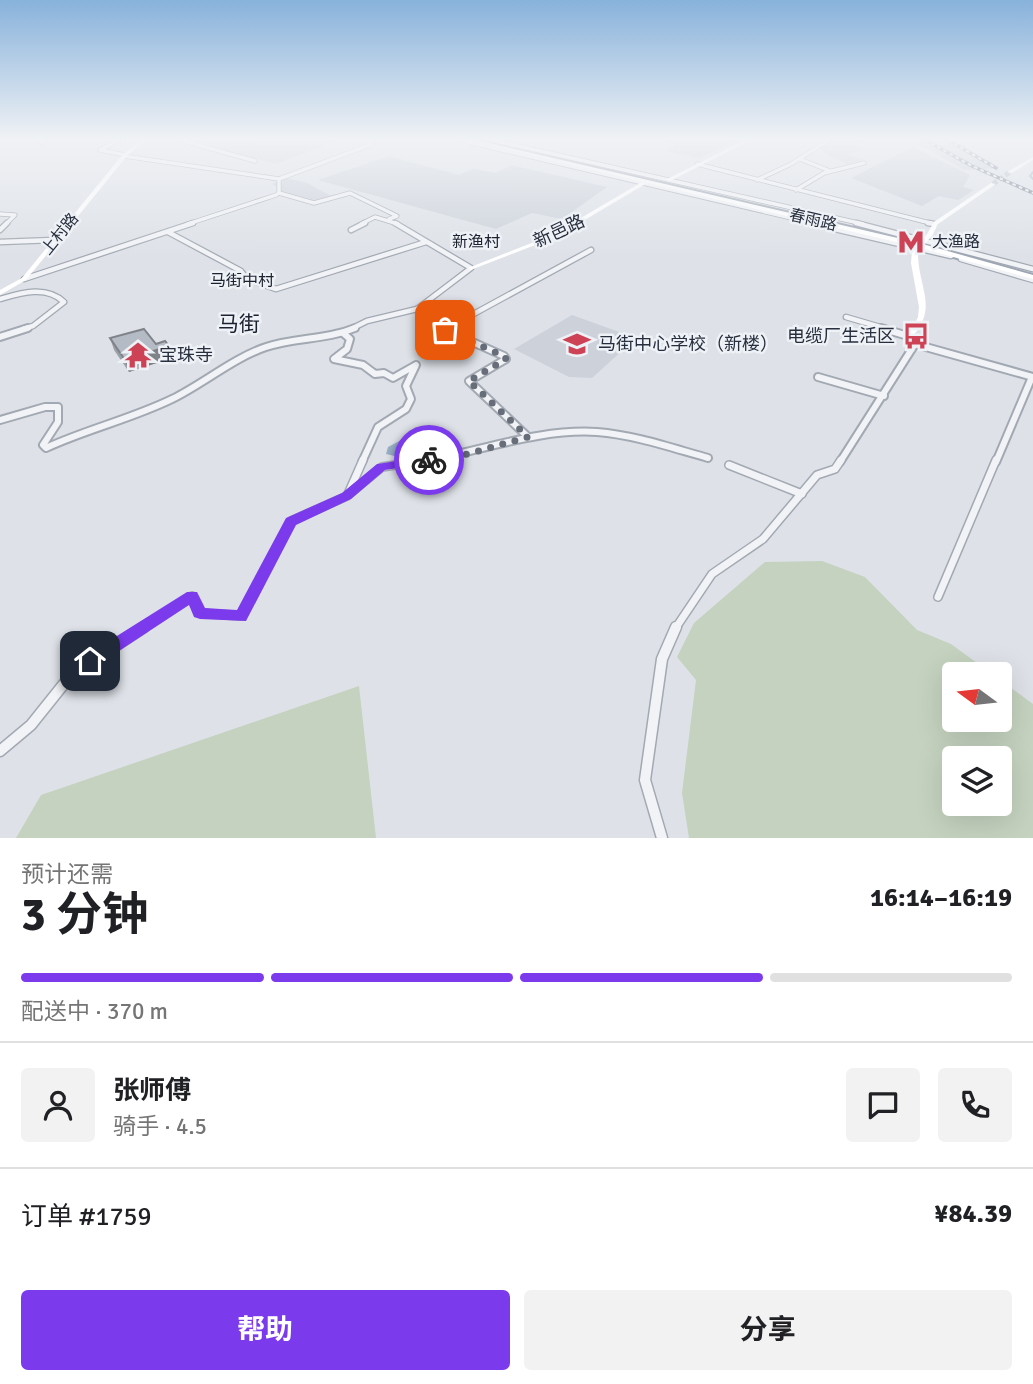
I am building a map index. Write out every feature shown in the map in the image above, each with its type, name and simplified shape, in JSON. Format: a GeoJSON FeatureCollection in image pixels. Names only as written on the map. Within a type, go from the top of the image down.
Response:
{"type":"FeatureCollection","features":[{"type":"Feature","properties":{"kind":"main road","name":"春雨路"},"geometry":{"type":"LineString","coordinates":[[648,179],[865,228],[999,263],[1032,275]]}},
{"type":"Feature","properties":{"kind":"main road","name":"春雨路"},"geometry":{"type":"LineString","coordinates":[[650,179],[921,243],[1032,275]]}},
{"type":"Feature","properties":{"kind":"main road"},"geometry":{"type":"LineString","coordinates":[[746,198],[774,209]]}},
{"type":"Feature","properties":{"kind":"main road"},"geometry":{"type":"LineString","coordinates":[[744,207],[774,209]]}},
{"type":"Feature","properties":{"kind":"main road"},"geometry":{"type":"LineString","coordinates":[[811,219],[844,230]]}},
{"type":"Feature","properties":{"kind":"main road"},"geometry":{"type":"LineString","coordinates":[[865,228],[906,234]]}},
{"type":"Feature","properties":{"kind":"street","name":"上村路"},"geometry":{"type":"LineString","coordinates":[[0,293],[24,279],[105,179]]}},
{"type":"Feature","properties":{"kind":"street"},"geometry":{"type":"LineString","coordinates":[[279,179],[279,193]]}},
{"type":"Feature","properties":{"kind":"street"},"geometry":{"type":"LineString","coordinates":[[628,179],[844,230],[921,243]]}},
{"type":"Feature","properties":{"kind":"street"},"geometry":{"type":"LineString","coordinates":[[664,179],[906,234],[921,243]]}},
{"type":"Feature","properties":{"kind":"street"},"geometry":{"type":"LineString","coordinates":[[754,179],[934,225]]}},
{"type":"Feature","properties":{"kind":"street"},"geometry":{"type":"LineString","coordinates":[[796,190],[817,179]]}},
{"type":"Feature","properties":{"kind":"street","name":"新邑路"},"geometry":{"type":"LineString","coordinates":[[417,309],[471,268],[554,236],[645,183]]}},
{"type":"Feature","properties":{"kind":"street"},"geometry":{"type":"LineString","coordinates":[[908,336],[916,329],[923,316],[924,304],[914,256],[921,243],[934,225],[993,184]]}},
{"type":"Feature","properties":{"kind":"street"},"geometry":{"type":"LineString","coordinates":[[24,279],[279,193],[314,203],[350,193],[397,216],[389,219]]}},
{"type":"Feature","properties":{"kind":"street"},"geometry":{"type":"LineString","coordinates":[[0,214],[15,215],[0,230]]}},
{"type":"Feature","properties":{"kind":"street"},"geometry":{"type":"LineString","coordinates":[[351,230],[375,217],[389,219],[471,268]]}},
{"type":"Feature","properties":{"kind":"street"},"geometry":{"type":"LineString","coordinates":[[168,232],[241,271],[247,279],[275,289],[305,282],[365,259],[426,242]]}},
{"type":"Feature","properties":{"kind":"street"},"geometry":{"type":"LineString","coordinates":[[0,242],[54,240]]}},
{"type":"Feature","properties":{"kind":"street"},"geometry":{"type":"LineString","coordinates":[[445,330],[591,250]]}},
{"type":"Feature","properties":{"kind":"street"},"geometry":{"type":"LineString","coordinates":[[0,299],[50,292],[64,302],[33,326],[0,337]]}},
{"type":"Feature","properties":{"kind":"street"},"geometry":{"type":"LineString","coordinates":[[0,420],[45,407],[58,407],[60,413],[55,429],[43,445],[46,448],[82,431],[170,400],[263,348],[343,332],[367,321],[417,309],[423,318],[445,330],[504,356],[506,359],[498,367],[469,381],[528,437]]}},
{"type":"Feature","properties":{"kind":"street"},"geometry":{"type":"LineString","coordinates":[[846,317],[908,336],[915,344],[1033,377],[937,597]]}},
{"type":"Feature","properties":{"kind":"street"},"geometry":{"type":"LineString","coordinates":[[343,332],[350,339],[347,349],[334,359],[363,365],[375,374],[384,373],[393,378],[416,365],[406,386],[411,399],[406,410],[379,427],[347,496]]}},
{"type":"Feature","properties":{"kind":"street"},"geometry":{"type":"LineString","coordinates":[[662,838],[645,780],[662,659],[681,615],[712,574],[763,538],[817,475],[835,469],[915,344]]}},
{"type":"Feature","properties":{"kind":"street"},"geometry":{"type":"LineString","coordinates":[[818,377],[884,396]]}},
{"type":"Feature","properties":{"kind":"street"},"geometry":{"type":"LineString","coordinates":[[0,751],[31,725],[71,675],[192,596],[200,613],[241,617],[291,522],[347,496],[382,467],[464,455],[528,437],[597,432],[638,438],[708,458]]}},
{"type":"Feature","properties":{"kind":"street"},"geometry":{"type":"LineString","coordinates":[[729,465],[802,494]]}},
{"type":"Feature","properties":{"kind":"shaded area"},"geometry":{"type":"Polygon","coordinates":[[[291,179],[307,183],[333,197],[314,205],[277,191],[278,187],[272,184],[291,179]]]}},
{"type":"Feature","properties":{"kind":"shaded area"},"geometry":{"type":"Polygon","coordinates":[[[573,179],[607,187],[562,219],[532,213],[496,229],[318,180],[573,179]]]}},
{"type":"Feature","properties":{"kind":"shaded area"},"geometry":{"type":"Polygon","coordinates":[[[854,179],[968,179],[963,187],[974,190],[958,200],[939,196],[922,206],[854,179]]]}},
{"type":"Feature","properties":{"kind":"shaded area","name":"马街中心学校（新楼）"},"geometry":{"type":"Polygon","coordinates":[[[572,315],[636,338],[592,378],[569,377],[514,349],[572,315]]]}},
{"type":"Feature","properties":{"kind":"green space"},"geometry":{"type":"Polygon","coordinates":[[[822,561],[865,577],[917,630],[951,644],[976,662],[942,662],[942,732],[1012,732],[1012,689],[1033,704],[1033,838],[689,838],[682,793],[696,680],[677,657],[694,623],[765,562],[822,561]]]}},
{"type":"Feature","properties":{"kind":"green space"},"geometry":{"type":"Polygon","coordinates":[[[359,686],[376,838],[16,838],[41,795],[359,686]]]}},
{"type":"Feature","properties":{"kind":"water"},"geometry":{"type":"Polygon","coordinates":[[[411,435],[434,436],[427,456],[403,458],[386,454],[388,447],[411,435]]]}},
{"type":"Feature","properties":{"kind":"building"},"geometry":{"type":"Polygon","coordinates":[[[144,329],[156,344],[165,341],[169,346],[125,360],[110,338],[144,329]]]}},
{"type":"Feature","properties":{"kind":"tunnel"},"geometry":{"type":"LineString","coordinates":[[993,184],[1000,179]]}},
{"type":"Feature","properties":{"kind":"railway"},"geometry":{"type":"LineString","coordinates":[[1002,179],[1033,193]]}},
{"type":"Feature","properties":{"kind":"way so far"},"geometry":{"type":"LineString","coordinates":[[429,460],[464,455],[528,437],[469,381],[498,367],[506,359],[504,356],[445,330]]}},
{"type":"Feature","properties":{"kind":"place","name":"大渔路"},"geometry":{"type":"Point","coordinates":[911,242]}},
{"type":"Feature","properties":{"kind":"place","name":"电缆厂生活区"},"geometry":{"type":"Point","coordinates":[916,336]}},
{"type":"Feature","properties":{"kind":"place","name":"马街中心学校（新楼）"},"geometry":{"type":"Point","coordinates":[577,344]}},
{"type":"Feature","properties":{"kind":"place","name":"宝珠寺"},"geometry":{"type":"Point","coordinates":[138,355]}},
{"type":"Feature","properties":{"kind":"district","name":"新渔村"},"geometry":{"type":"Point","coordinates":[476,242]}},
{"type":"Feature","properties":{"kind":"district","name":"马街中村"},"geometry":{"type":"Point","coordinates":[242,281]}},
{"type":"Feature","properties":{"kind":"district","name":"马街"},"geometry":{"type":"Point","coordinates":[239,324]}},
{"type":"Feature","properties":{"kind":"route"},"geometry":{"type":"LineString","coordinates":[[90,661],[192,596],[200,613],[241,617],[291,522],[347,496],[382,467],[429,460]]}}]}
